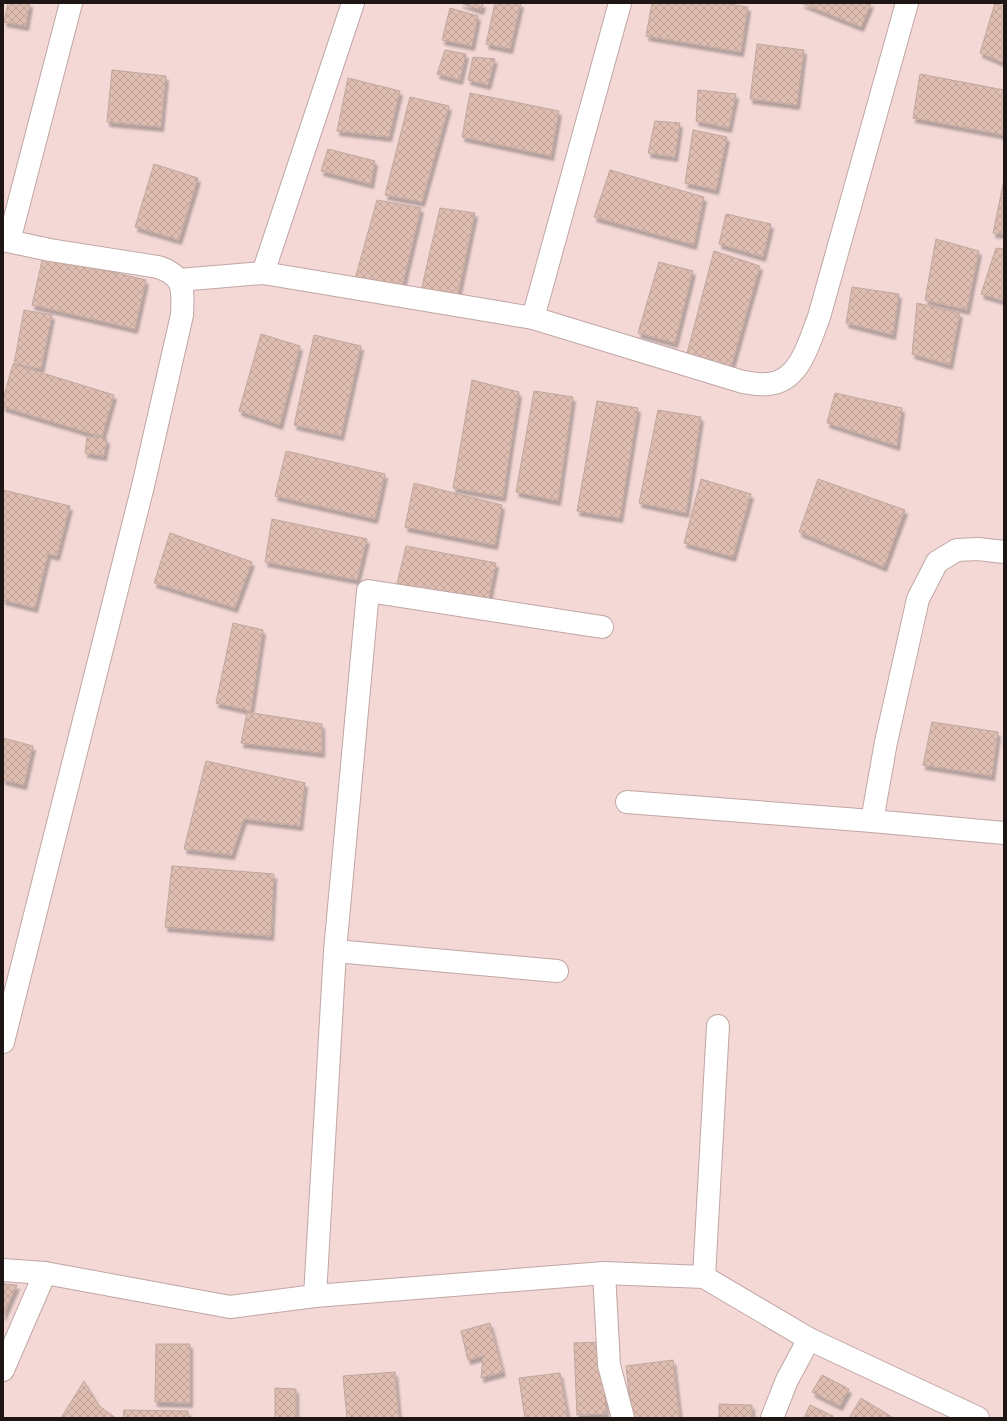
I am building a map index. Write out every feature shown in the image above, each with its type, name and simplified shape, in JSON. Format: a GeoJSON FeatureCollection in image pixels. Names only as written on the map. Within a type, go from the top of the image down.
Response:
{"type":"FeatureCollection","features":[{"type":"Feature","properties":{"kind":"street"},"geometry":{"type":"LineString","coordinates":[[3,1042],[9,987],[145,478],[182,315],[183,292],[179,280],[171,271],[158,267],[50,250],[6,240],[71,3]]}},
{"type":"Feature","properties":{"kind":"street"},"geometry":{"type":"LineString","coordinates":[[263,273],[353,3]]}},
{"type":"Feature","properties":{"kind":"street"},"geometry":{"type":"LineString","coordinates":[[533,318],[620,3]]}},
{"type":"Feature","properties":{"kind":"street"},"geometry":{"type":"LineString","coordinates":[[179,280],[263,273],[533,318],[743,382],[769,384],[789,376],[804,357],[819,317],[907,3]]}},
{"type":"Feature","properties":{"kind":"street"},"geometry":{"type":"LineString","coordinates":[[872,821],[886,742],[918,600],[936,562],[957,550],[978,549],[1004,552]]}},
{"type":"Feature","properties":{"kind":"street"},"geometry":{"type":"LineString","coordinates":[[315,1296],[335,951],[368,591],[602,627]]}},
{"type":"Feature","properties":{"kind":"street"},"geometry":{"type":"LineString","coordinates":[[627,802],[1004,833]]}},
{"type":"Feature","properties":{"kind":"street"},"geometry":{"type":"LineString","coordinates":[[335,951],[557,971]]}},
{"type":"Feature","properties":{"kind":"street"},"geometry":{"type":"LineString","coordinates":[[704,1277],[718,1026]]}},
{"type":"Feature","properties":{"kind":"street"},"geometry":{"type":"LineString","coordinates":[[3,1270],[46,1273],[230,1307],[315,1296],[604,1273],[704,1277],[809,1339],[978,1418]]}},
{"type":"Feature","properties":{"kind":"street"},"geometry":{"type":"LineString","coordinates":[[3,1370],[46,1273]]}},
{"type":"Feature","properties":{"kind":"street"},"geometry":{"type":"LineString","coordinates":[[604,1273],[608,1366],[622,1418]]}},
{"type":"Feature","properties":{"kind":"street"},"geometry":{"type":"LineString","coordinates":[[772,1418],[787,1380],[809,1339]]}},
{"type":"Feature","properties":{"kind":"building"},"geometry":{"type":"Polygon","coordinates":[[[8,3],[30,3],[26,26],[4,22],[8,3]]]}},
{"type":"Feature","properties":{"kind":"building"},"geometry":{"type":"Polygon","coordinates":[[[460,3],[483,3],[481,10],[460,3]]]}},
{"type":"Feature","properties":{"kind":"building"},"geometry":{"type":"Polygon","coordinates":[[[495,3],[521,3],[510,49],[486,44],[495,3]]]}},
{"type":"Feature","properties":{"kind":"building"},"geometry":{"type":"Polygon","coordinates":[[[652,3],[722,3],[748,7],[741,52],[646,36],[652,3]]]}},
{"type":"Feature","properties":{"kind":"building"},"geometry":{"type":"Polygon","coordinates":[[[801,3],[871,3],[861,27],[801,3]]]}},
{"type":"Feature","properties":{"kind":"building"},"geometry":{"type":"Polygon","coordinates":[[[995,3],[1004,6],[1004,63],[980,53],[995,3]]]}},
{"type":"Feature","properties":{"kind":"building"},"geometry":{"type":"Polygon","coordinates":[[[450,8],[478,16],[472,46],[442,40],[450,8]]]}},
{"type":"Feature","properties":{"kind":"building"},"geometry":{"type":"Polygon","coordinates":[[[757,44],[804,50],[797,105],[750,99],[757,44]]]}},
{"type":"Feature","properties":{"kind":"building"},"geometry":{"type":"Polygon","coordinates":[[[445,50],[466,54],[460,80],[437,74],[445,50]]]}},
{"type":"Feature","properties":{"kind":"building"},"geometry":{"type":"Polygon","coordinates":[[[473,57],[495,59],[488,85],[468,80],[473,57]]]}},
{"type":"Feature","properties":{"kind":"building"},"geometry":{"type":"Polygon","coordinates":[[[112,70],[166,76],[161,127],[107,122],[112,70]]]}},
{"type":"Feature","properties":{"kind":"building"},"geometry":{"type":"Polygon","coordinates":[[[920,74],[1004,90],[1004,135],[913,118],[920,74]]]}},
{"type":"Feature","properties":{"kind":"building"},"geometry":{"type":"Polygon","coordinates":[[[348,78],[400,91],[389,137],[337,131],[348,78]]]}},
{"type":"Feature","properties":{"kind":"building"},"geometry":{"type":"Polygon","coordinates":[[[698,90],[736,94],[729,128],[696,121],[698,90]]]}},
{"type":"Feature","properties":{"kind":"building"},"geometry":{"type":"Polygon","coordinates":[[[470,93],[559,111],[551,156],[462,137],[470,93]]]}},
{"type":"Feature","properties":{"kind":"building"},"geometry":{"type":"Polygon","coordinates":[[[410,97],[449,106],[422,202],[385,195],[410,97]]]}},
{"type":"Feature","properties":{"kind":"building"},"geometry":{"type":"Polygon","coordinates":[[[655,121],[680,123],[675,157],[648,153],[655,121]]]}},
{"type":"Feature","properties":{"kind":"building"},"geometry":{"type":"Polygon","coordinates":[[[693,130],[727,137],[716,190],[685,183],[693,130]]]}},
{"type":"Feature","properties":{"kind":"building"},"geometry":{"type":"Polygon","coordinates":[[[328,149],[375,161],[371,184],[321,171],[328,149]]]}},
{"type":"Feature","properties":{"kind":"building"},"geometry":{"type":"Polygon","coordinates":[[[154,164],[198,178],[179,240],[135,227],[154,164]]]}},
{"type":"Feature","properties":{"kind":"building"},"geometry":{"type":"Polygon","coordinates":[[[610,170],[704,197],[694,245],[594,217],[610,170]]]}},
{"type":"Feature","properties":{"kind":"building"},"geometry":{"type":"Polygon","coordinates":[[[1004,180],[1004,234],[993,233],[1004,180]]]}},
{"type":"Feature","properties":{"kind":"building"},"geometry":{"type":"Polygon","coordinates":[[[377,200],[421,208],[402,288],[355,279],[377,200]]]}},
{"type":"Feature","properties":{"kind":"building"},"geometry":{"type":"Polygon","coordinates":[[[440,208],[475,213],[457,299],[421,291],[440,208]]]}},
{"type":"Feature","properties":{"kind":"building"},"geometry":{"type":"Polygon","coordinates":[[[726,214],[771,224],[763,257],[719,244],[726,214]]]}},
{"type":"Feature","properties":{"kind":"building"},"geometry":{"type":"Polygon","coordinates":[[[936,239],[979,251],[967,310],[925,300],[936,239]]]}},
{"type":"Feature","properties":{"kind":"building"},"geometry":{"type":"Polygon","coordinates":[[[996,248],[1004,249],[1004,301],[981,294],[996,248]]]}},
{"type":"Feature","properties":{"kind":"building"},"geometry":{"type":"Polygon","coordinates":[[[714,251],[760,266],[730,371],[686,357],[714,251]]]}},
{"type":"Feature","properties":{"kind":"building"},"geometry":{"type":"Polygon","coordinates":[[[43,256],[146,280],[135,329],[32,305],[43,256]]]}},
{"type":"Feature","properties":{"kind":"building"},"geometry":{"type":"Polygon","coordinates":[[[659,262],[693,271],[675,343],[638,333],[659,262]]]}},
{"type":"Feature","properties":{"kind":"building"},"geometry":{"type":"Polygon","coordinates":[[[852,287],[899,294],[893,335],[846,323],[852,287]]]}},
{"type":"Feature","properties":{"kind":"building"},"geometry":{"type":"Polygon","coordinates":[[[917,303],[960,313],[950,365],[912,354],[917,303]]]}},
{"type":"Feature","properties":{"kind":"building"},"geometry":{"type":"Polygon","coordinates":[[[24,310],[52,315],[41,369],[14,364],[24,310]]]}},
{"type":"Feature","properties":{"kind":"building"},"geometry":{"type":"Polygon","coordinates":[[[261,334],[300,346],[280,425],[239,411],[261,334]]]}},
{"type":"Feature","properties":{"kind":"building"},"geometry":{"type":"Polygon","coordinates":[[[314,335],[361,346],[341,436],[294,425],[314,335]]]}},
{"type":"Feature","properties":{"kind":"building"},"geometry":{"type":"Polygon","coordinates":[[[13,364],[114,395],[102,437],[3,407],[3,399],[13,364]]]}},
{"type":"Feature","properties":{"kind":"building"},"geometry":{"type":"Polygon","coordinates":[[[472,380],[519,392],[503,497],[453,488],[472,380]]]}},
{"type":"Feature","properties":{"kind":"building"},"geometry":{"type":"Polygon","coordinates":[[[534,391],[573,397],[558,501],[516,492],[534,391]]]}},
{"type":"Feature","properties":{"kind":"building"},"geometry":{"type":"Polygon","coordinates":[[[835,393],[902,408],[897,446],[827,423],[835,393]]]}},
{"type":"Feature","properties":{"kind":"building"},"geometry":{"type":"Polygon","coordinates":[[[597,401],[638,408],[620,518],[577,511],[597,401]]]}},
{"type":"Feature","properties":{"kind":"building"},"geometry":{"type":"Polygon","coordinates":[[[658,410],[701,417],[686,513],[639,503],[658,410]]]}},
{"type":"Feature","properties":{"kind":"building"},"geometry":{"type":"Polygon","coordinates":[[[87,436],[107,439],[104,456],[85,453],[87,436]]]}},
{"type":"Feature","properties":{"kind":"building"},"geometry":{"type":"Polygon","coordinates":[[[286,451],[385,474],[375,519],[275,496],[286,451]]]}},
{"type":"Feature","properties":{"kind":"building"},"geometry":{"type":"Polygon","coordinates":[[[701,479],[751,494],[733,557],[684,543],[701,479]]]}},
{"type":"Feature","properties":{"kind":"building"},"geometry":{"type":"Polygon","coordinates":[[[818,479],[905,510],[884,567],[799,532],[818,479]]]}},
{"type":"Feature","properties":{"kind":"building"},"geometry":{"type":"Polygon","coordinates":[[[414,483],[502,505],[495,545],[405,527],[414,483]]]}},
{"type":"Feature","properties":{"kind":"building"},"geometry":{"type":"Polygon","coordinates":[[[3,490],[70,506],[57,556],[48,554],[35,608],[3,600],[3,490]]]}},
{"type":"Feature","properties":{"kind":"building"},"geometry":{"type":"Polygon","coordinates":[[[272,519],[367,539],[357,580],[265,562],[272,519]]]}},
{"type":"Feature","properties":{"kind":"building"},"geometry":{"type":"Polygon","coordinates":[[[170,533],[252,562],[235,608],[154,583],[170,533]]]}},
{"type":"Feature","properties":{"kind":"building"},"geometry":{"type":"Polygon","coordinates":[[[406,546],[496,563],[488,603],[396,588],[406,546]]]}},
{"type":"Feature","properties":{"kind":"building"},"geometry":{"type":"Polygon","coordinates":[[[233,623],[263,630],[251,711],[216,703],[233,623]]]}},
{"type":"Feature","properties":{"kind":"building"},"geometry":{"type":"Polygon","coordinates":[[[247,712],[322,724],[322,753],[241,743],[247,712]]]}},
{"type":"Feature","properties":{"kind":"building"},"geometry":{"type":"Polygon","coordinates":[[[932,722],[998,732],[992,776],[923,765],[932,722]]]}},
{"type":"Feature","properties":{"kind":"building"},"geometry":{"type":"Polygon","coordinates":[[[3,738],[33,746],[24,785],[3,780],[3,738]]]}},
{"type":"Feature","properties":{"kind":"building"},"geometry":{"type":"Polygon","coordinates":[[[206,761],[305,783],[300,826],[244,819],[232,855],[184,849],[206,761]]]}},
{"type":"Feature","properties":{"kind":"building"},"geometry":{"type":"Polygon","coordinates":[[[172,866],[274,874],[271,936],[165,927],[172,866]]]}},
{"type":"Feature","properties":{"kind":"building"},"geometry":{"type":"Polygon","coordinates":[[[3,1284],[17,1285],[3,1316],[3,1284]]]}},
{"type":"Feature","properties":{"kind":"building"},"geometry":{"type":"Polygon","coordinates":[[[490,1323],[503,1372],[481,1378],[483,1356],[468,1360],[461,1331],[490,1323]]]}},
{"type":"Feature","properties":{"kind":"building"},"geometry":{"type":"Polygon","coordinates":[[[603,1342],[606,1414],[577,1415],[574,1343],[603,1342]]]}},
{"type":"Feature","properties":{"kind":"building"},"geometry":{"type":"Polygon","coordinates":[[[156,1344],[190,1344],[190,1403],[155,1402],[156,1344]]]}},
{"type":"Feature","properties":{"kind":"building"},"geometry":{"type":"Polygon","coordinates":[[[673,1360],[680,1418],[632,1418],[626,1366],[673,1360]]]}},
{"type":"Feature","properties":{"kind":"building"},"geometry":{"type":"Polygon","coordinates":[[[395,1372],[399,1418],[347,1418],[343,1376],[395,1372]]]}},
{"type":"Feature","properties":{"kind":"building"},"geometry":{"type":"Polygon","coordinates":[[[560,1373],[568,1418],[525,1418],[519,1378],[560,1373]]]}},
{"type":"Feature","properties":{"kind":"building"},"geometry":{"type":"Polygon","coordinates":[[[822,1375],[849,1389],[840,1406],[812,1392],[822,1375]]]}},
{"type":"Feature","properties":{"kind":"building"},"geometry":{"type":"Polygon","coordinates":[[[84,1381],[99,1406],[116,1418],[61,1418],[84,1381]]]}},
{"type":"Feature","properties":{"kind":"building"},"geometry":{"type":"Polygon","coordinates":[[[275,1388],[296,1389],[296,1418],[275,1418],[275,1388]]]}},
{"type":"Feature","properties":{"kind":"building"},"geometry":{"type":"Polygon","coordinates":[[[861,1398],[892,1417],[849,1418],[861,1398]]]}},
{"type":"Feature","properties":{"kind":"building"},"geometry":{"type":"Polygon","coordinates":[[[719,1404],[752,1405],[752,1418],[719,1418],[719,1404]]]}},
{"type":"Feature","properties":{"kind":"building"},"geometry":{"type":"Polygon","coordinates":[[[810,1405],[833,1416],[832,1418],[804,1418],[810,1405]]]}},
{"type":"Feature","properties":{"kind":"building"},"geometry":{"type":"Polygon","coordinates":[[[124,1410],[188,1411],[188,1418],[123,1418],[124,1410]]]}}]}
